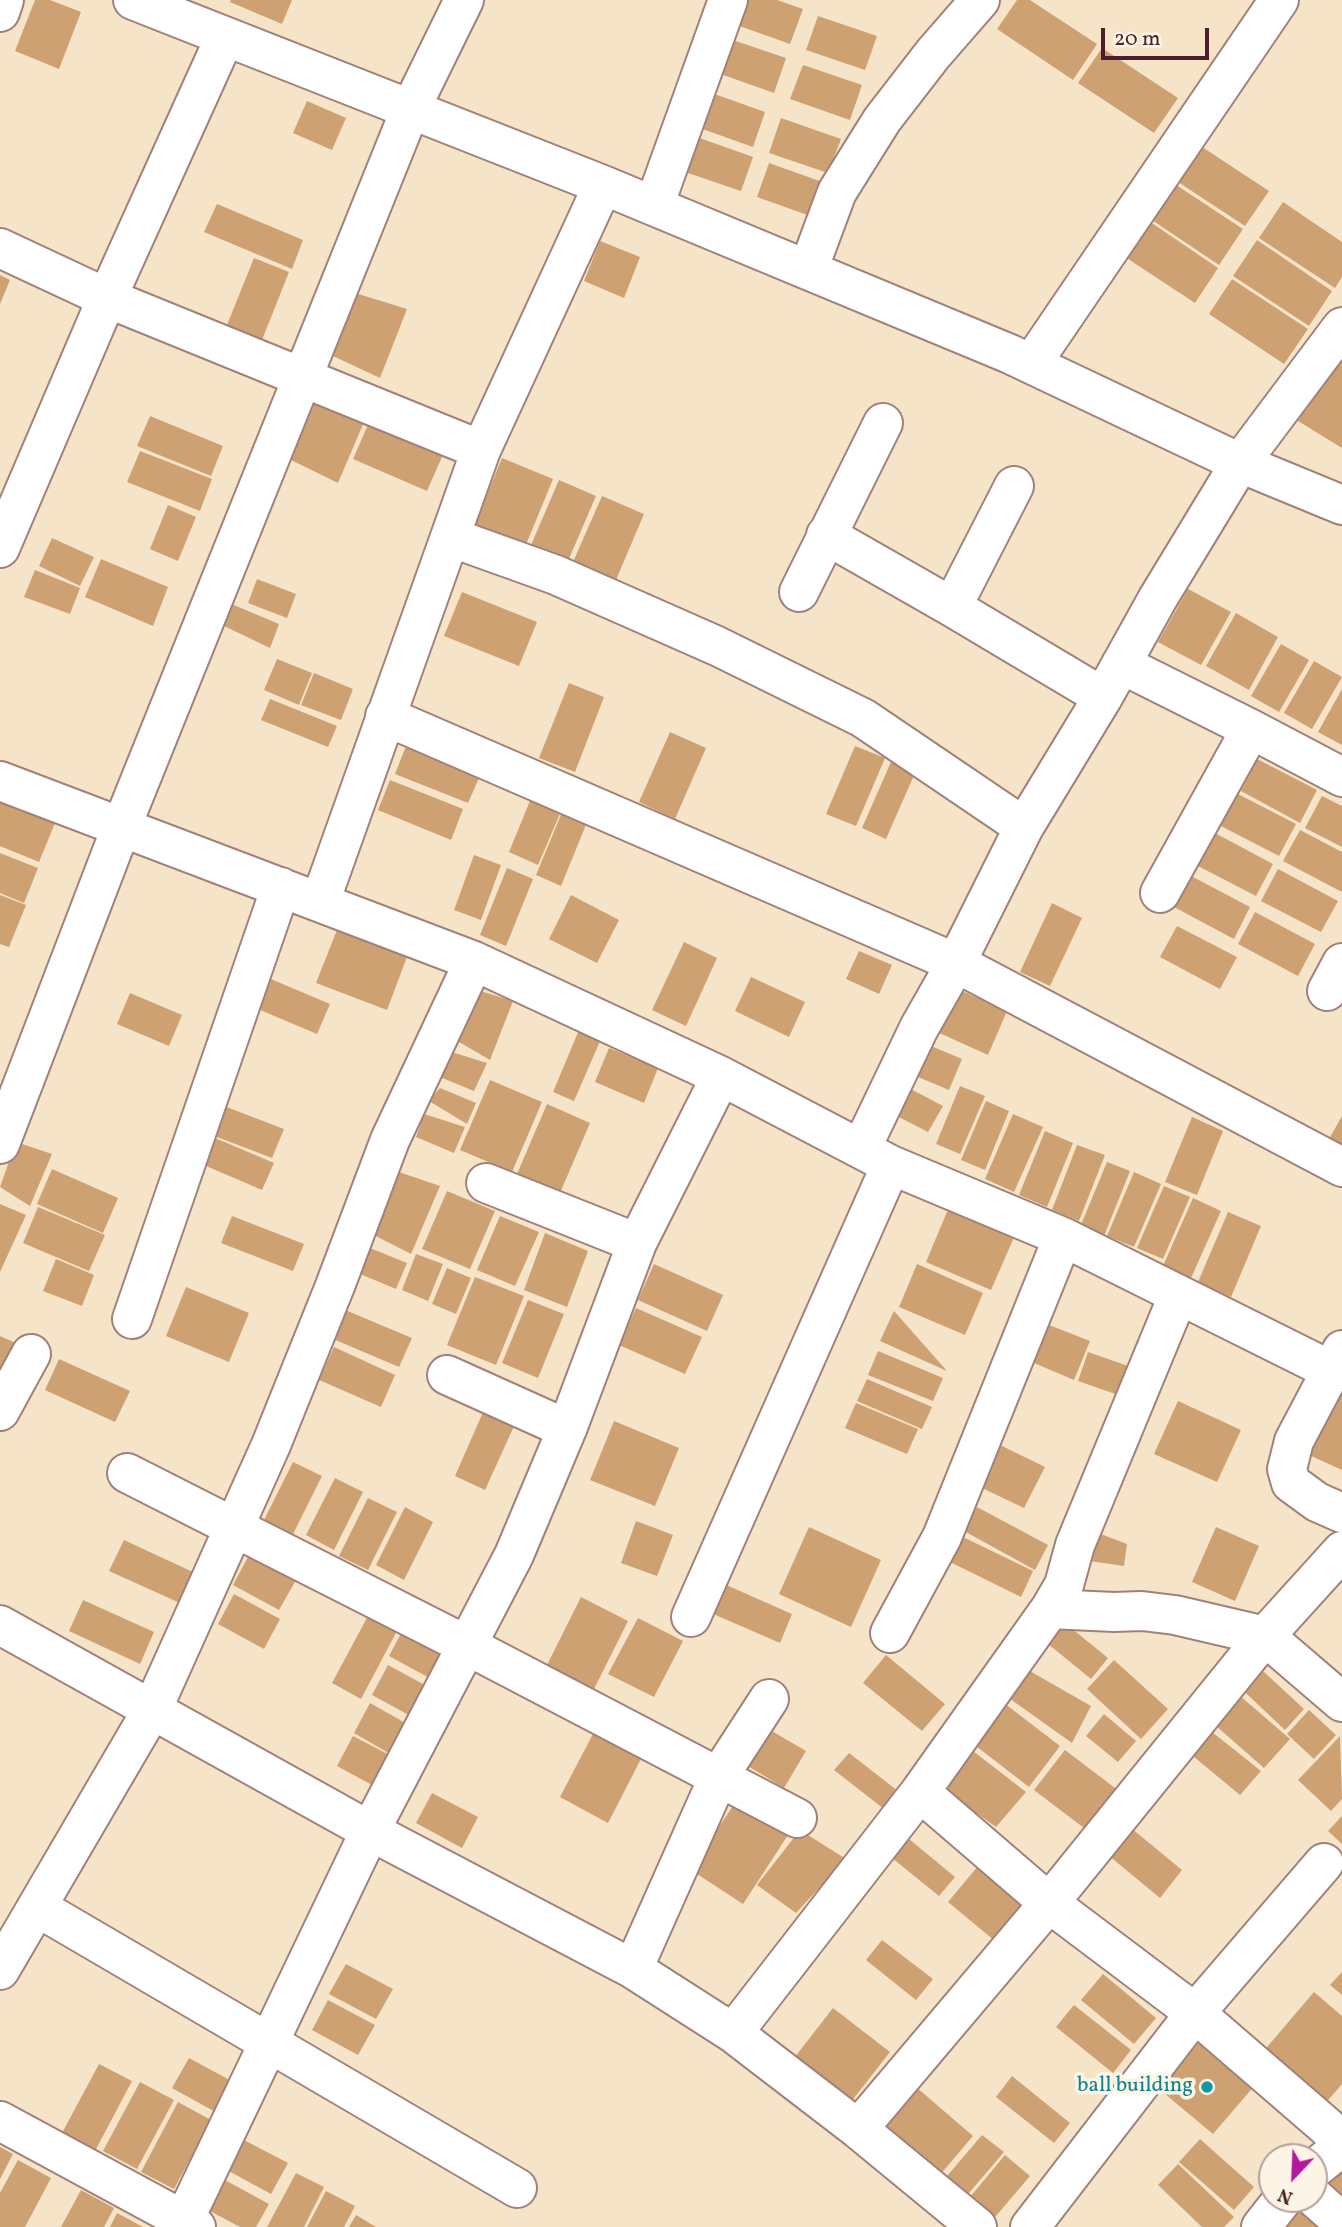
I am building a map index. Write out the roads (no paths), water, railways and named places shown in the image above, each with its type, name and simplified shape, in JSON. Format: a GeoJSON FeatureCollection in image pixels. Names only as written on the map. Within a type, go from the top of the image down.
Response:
{"type":"FeatureCollection","features":[{"type":"Feature","properties":{"kind":"street"},"geometry":{"type":"LineString","coordinates":[[0,12],[4,0]]}},
{"type":"Feature","properties":{"kind":"street"},"geometry":{"type":"LineString","coordinates":[[133,0],[603,185],[1031,363],[1240,463],[1342,505]]}},
{"type":"Feature","properties":{"kind":"street"},"geometry":{"type":"LineString","coordinates":[[0,1144],[121,828],[411,108],[464,0]]}},
{"type":"Feature","properties":{"kind":"street"},"geometry":{"type":"LineString","coordinates":[[654,206],[728,0]]}},
{"type":"Feature","properties":{"kind":"street"},"geometry":{"type":"LineString","coordinates":[[808,271],[837,192],[882,120],[933,54],[980,0]]}},
{"type":"Feature","properties":{"kind":"street"},"geometry":{"type":"LineString","coordinates":[[1031,363],[1279,0]]}},
{"type":"Feature","properties":{"kind":"street"},"geometry":{"type":"LineString","coordinates":[[0,548],[107,299],[225,37]]}},
{"type":"Feature","properties":{"kind":"street"},"geometry":{"type":"LineString","coordinates":[[320,902],[481,450],[603,185]]}},
{"type":"Feature","properties":{"kind":"street"},"geometry":{"type":"LineString","coordinates":[[0,248],[107,299],[481,450]]}},
{"type":"Feature","properties":{"kind":"street"},"geometry":{"type":"LineString","coordinates":[[691,1617],[876,1157],[919,1028],[956,963],[1024,827],[1103,697],[1158,598],[1240,463],[1342,327]]}},
{"type":"Feature","properties":{"kind":"street"},"geometry":{"type":"LineString","coordinates":[[799,592],[883,423]]}},
{"type":"Feature","properties":{"kind":"street"},"geometry":{"type":"LineString","coordinates":[[952,607],[1014,486]]}},
{"type":"Feature","properties":{"kind":"street"},"geometry":{"type":"LineString","coordinates":[[825,535],[1103,697]]}},
{"type":"Feature","properties":{"kind":"street"},"geometry":{"type":"LineString","coordinates":[[450,537],[556,575],[717,646],[863,719],[1024,827]]}},
{"type":"Feature","properties":{"kind":"street"},"geometry":{"type":"LineString","coordinates":[[1121,664],[1342,777]]}},
{"type":"Feature","properties":{"kind":"street"},"geometry":{"type":"LineString","coordinates":[[385,716],[956,963],[1342,1167]]}},
{"type":"Feature","properties":{"kind":"street"},"geometry":{"type":"LineString","coordinates":[[1160,893],[1251,729]]}},
{"type":"Feature","properties":{"kind":"street"},"geometry":{"type":"LineString","coordinates":[[0,781],[474,961],[721,1076],[876,1157],[1063,1237],[1178,1296],[1336,1360],[1294,1441],[1287,1469],[1291,1483],[1317,1502],[1342,1513]]}},
{"type":"Feature","properties":{"kind":"street"},"geometry":{"type":"LineString","coordinates":[[132,1319],[281,887]]}},
{"type":"Feature","properties":{"kind":"street"},"geometry":{"type":"LineString","coordinates":[[0,1970],[152,1710],[271,1445],[390,1140],[474,961]]}},
{"type":"Feature","properties":{"kind":"street"},"geometry":{"type":"LineString","coordinates":[[0,2121],[190,2223],[269,2043],[370,1831],[514,1555],[567,1429],[637,1243],[721,1076]]}},
{"type":"Feature","properties":{"kind":"street"},"geometry":{"type":"LineString","coordinates":[[486,1183],[637,1243]]}},
{"type":"Feature","properties":{"kind":"street"},"geometry":{"type":"LineString","coordinates":[[890,1633],[942,1538],[1063,1237]]}},
{"type":"Feature","properties":{"kind":"street"},"geometry":{"type":"LineString","coordinates":[[733,2033],[920,1791],[1050,1609],[1064,1585],[1076,1545],[1178,1296]]}},
{"type":"Feature","properties":{"kind":"street"},"geometry":{"type":"LineString","coordinates":[[0,1411],[31,1354]]}},
{"type":"Feature","properties":{"kind":"street"},"geometry":{"type":"LineString","coordinates":[[447,1375],[567,1429]]}},
{"type":"Feature","properties":{"kind":"street"},"geometry":{"type":"LineString","coordinates":[[127,1473],[468,1646],[797,1818]]}},
{"type":"Feature","properties":{"kind":"street"},"geometry":{"type":"LineString","coordinates":[[858,2129],[1049,1903],[1265,1636],[1342,1551]]}},
{"type":"Feature","properties":{"kind":"street"},"geometry":{"type":"LineString","coordinates":[[1050,1609],[1142,1611],[1175,1615],[1265,1636],[1342,1702]]}},
{"type":"Feature","properties":{"kind":"street"},"geometry":{"type":"LineString","coordinates":[[0,1625],[370,1831],[634,1969],[733,2033],[858,2129],[977,2227]]}},
{"type":"Feature","properties":{"kind":"street"},"geometry":{"type":"LineString","coordinates":[[634,1969],[719,1776],[769,1699]]}},
{"type":"Feature","properties":{"kind":"street"},"geometry":{"type":"LineString","coordinates":[[920,1791],[1049,1903],[1195,2013],[1327,2127],[1336,2138],[1337,2146],[1328,2158]]}},
{"type":"Feature","properties":{"kind":"street"},"geometry":{"type":"LineString","coordinates":[[1030,2227],[1195,2013],[1324,1863]]}},
{"type":"Feature","properties":{"kind":"street"},"geometry":{"type":"LineString","coordinates":[[37,1907],[517,2188]]}},
{"type":"Feature","properties":{"kind":"street"},"geometry":{"type":"LineString","coordinates":[[1328,2210],[1342,2222]]}},
{"type":"Feature","properties":{"kind":"street"},"geometry":{"type":"LineString","coordinates":[[1261,2227],[1272,2213]]}},
{"type":"Feature","properties":{"kind":"place","name":"ball building"},"geometry":{"type":"Point","coordinates":[1207,2087]}}]}
